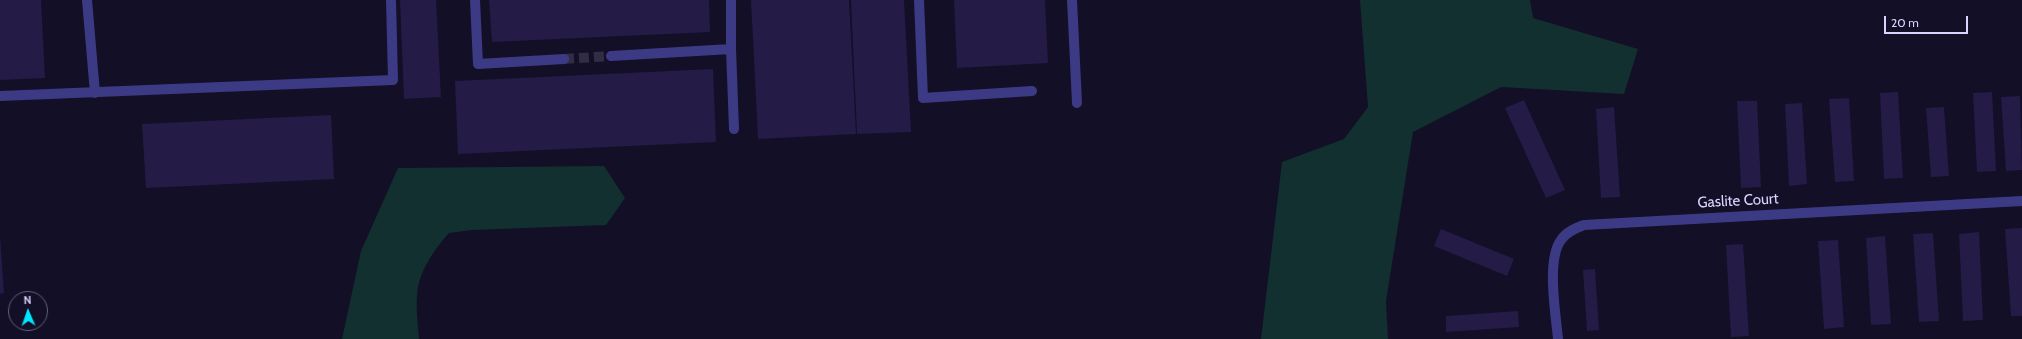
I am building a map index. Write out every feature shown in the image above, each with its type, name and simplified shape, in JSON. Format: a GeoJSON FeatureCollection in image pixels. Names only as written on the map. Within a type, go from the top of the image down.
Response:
{"type":"FeatureCollection","features":[{"type":"Feature","properties":{"kind":"street"},"geometry":{"type":"LineString","coordinates":[[87,0],[95,93]]}},
{"type":"Feature","properties":{"kind":"street"},"geometry":{"type":"LineString","coordinates":[[0,96],[393,80],[391,0]]}},
{"type":"Feature","properties":{"kind":"street"},"geometry":{"type":"LineString","coordinates":[[475,0],[478,64],[564,59]]}},
{"type":"Feature","properties":{"kind":"street"},"geometry":{"type":"LineString","coordinates":[[730,0],[734,129]]}},
{"type":"Feature","properties":{"kind":"street"},"geometry":{"type":"LineString","coordinates":[[919,0],[923,98],[1032,91]]}},
{"type":"Feature","properties":{"kind":"street"},"geometry":{"type":"LineString","coordinates":[[1072,0],[1077,103]]}},
{"type":"Feature","properties":{"kind":"street"},"geometry":{"type":"LineString","coordinates":[[612,56],[731,49]]}},
{"type":"Feature","properties":{"kind":"street","name":"Gaslite Court"},"geometry":{"type":"LineString","coordinates":[[1558,339],[1554,277],[1555,257],[1560,240],[1572,230],[1584,225],[2022,201]]}},
{"type":"Feature","properties":{"kind":"green space"},"geometry":{"type":"Polygon","coordinates":[[[1360,0],[1530,0],[1533,18],[1638,49],[1624,94],[1501,87],[1413,132],[1386,301],[1388,339],[1261,339],[1282,162],[1344,139],[1368,107],[1360,0]]]}},
{"type":"Feature","properties":{"kind":"green space"},"geometry":{"type":"Polygon","coordinates":[[[604,166],[625,198],[606,225],[472,230],[449,233],[433,254],[420,278],[417,301],[419,339],[342,339],[361,251],[398,168],[604,166]]]}},
{"type":"Feature","properties":{"kind":"building"},"geometry":{"type":"Polygon","coordinates":[[[0,0],[41,0],[45,78],[0,80],[0,0]]]}},
{"type":"Feature","properties":{"kind":"building"},"geometry":{"type":"Polygon","coordinates":[[[400,0],[436,0],[441,97],[404,99],[400,0]]]}},
{"type":"Feature","properties":{"kind":"building"},"geometry":{"type":"Polygon","coordinates":[[[489,0],[709,0],[710,32],[492,42],[489,0]]]}},
{"type":"Feature","properties":{"kind":"building"},"geometry":{"type":"Polygon","coordinates":[[[751,0],[849,0],[856,134],[758,139],[751,0]]]}},
{"type":"Feature","properties":{"kind":"building"},"geometry":{"type":"Polygon","coordinates":[[[851,0],[904,0],[911,132],[857,134],[851,0]]]}},
{"type":"Feature","properties":{"kind":"building"},"geometry":{"type":"Polygon","coordinates":[[[954,0],[1045,0],[1048,63],[957,68],[954,0]]]}},
{"type":"Feature","properties":{"kind":"building"},"geometry":{"type":"Polygon","coordinates":[[[713,69],[716,142],[458,154],[455,81],[713,69]]]}},
{"type":"Feature","properties":{"kind":"building"},"geometry":{"type":"Polygon","coordinates":[[[1898,92],[1903,178],[1884,179],[1880,93],[1898,92]]]}},
{"type":"Feature","properties":{"kind":"building"},"geometry":{"type":"Polygon","coordinates":[[[1992,92],[1996,171],[1977,172],[1973,93],[1992,92]]]}},
{"type":"Feature","properties":{"kind":"building"},"geometry":{"type":"Polygon","coordinates":[[[2020,96],[2022,170],[2006,171],[2001,97],[2020,96]]]}},
{"type":"Feature","properties":{"kind":"building"},"geometry":{"type":"Polygon","coordinates":[[[1849,98],[1854,181],[1835,182],[1829,99],[1849,98]]]}},
{"type":"Feature","properties":{"kind":"building"},"geometry":{"type":"Polygon","coordinates":[[[1524,100],[1565,190],[1546,198],[1505,108],[1524,100]]]}},
{"type":"Feature","properties":{"kind":"building"},"geometry":{"type":"Polygon","coordinates":[[[1737,101],[1757,101],[1761,187],[1741,188],[1737,101]]]}},
{"type":"Feature","properties":{"kind":"building"},"geometry":{"type":"Polygon","coordinates":[[[1802,103],[1807,184],[1789,186],[1785,104],[1802,103]]]}},
{"type":"Feature","properties":{"kind":"building"},"geometry":{"type":"Polygon","coordinates":[[[1614,107],[1620,197],[1601,198],[1596,109],[1614,107]]]}},
{"type":"Feature","properties":{"kind":"building"},"geometry":{"type":"Polygon","coordinates":[[[1944,107],[1949,176],[1931,177],[1926,108],[1944,107]]]}},
{"type":"Feature","properties":{"kind":"building"},"geometry":{"type":"Polygon","coordinates":[[[331,115],[334,179],[146,188],[142,124],[331,115]]]}},
{"type":"Feature","properties":{"kind":"building"},"geometry":{"type":"Polygon","coordinates":[[[2022,228],[2022,316],[2011,316],[2005,229],[2022,228]]]}},
{"type":"Feature","properties":{"kind":"building"},"geometry":{"type":"Polygon","coordinates":[[[1441,229],[1514,259],[1507,276],[1434,246],[1441,229]]]}},
{"type":"Feature","properties":{"kind":"building"},"geometry":{"type":"Polygon","coordinates":[[[1979,232],[1983,320],[1963,321],[1959,234],[1979,232]]]}},
{"type":"Feature","properties":{"kind":"building"},"geometry":{"type":"Polygon","coordinates":[[[1933,233],[1939,321],[1919,322],[1913,234],[1933,233]]]}},
{"type":"Feature","properties":{"kind":"building"},"geometry":{"type":"Polygon","coordinates":[[[0,236],[4,293],[0,294],[0,236]]]}},
{"type":"Feature","properties":{"kind":"building"},"geometry":{"type":"Polygon","coordinates":[[[1885,236],[1891,324],[1871,325],[1866,238],[1885,236]]]}},
{"type":"Feature","properties":{"kind":"building"},"geometry":{"type":"Polygon","coordinates":[[[1838,240],[1844,327],[1824,329],[1818,241],[1838,240]]]}},
{"type":"Feature","properties":{"kind":"building"},"geometry":{"type":"Polygon","coordinates":[[[1743,244],[1749,336],[1731,337],[1726,245],[1743,244]]]}},
{"type":"Feature","properties":{"kind":"building"},"geometry":{"type":"Polygon","coordinates":[[[1595,269],[1599,330],[1587,331],[1583,270],[1595,269]]]}},
{"type":"Feature","properties":{"kind":"building"},"geometry":{"type":"Polygon","coordinates":[[[1518,311],[1519,327],[1446,332],[1446,316],[1518,311]]]}},
{"type":"Feature","properties":{"kind":"tunnel"},"geometry":{"type":"LineString","coordinates":[[564,59],[611,56]]}}]}
